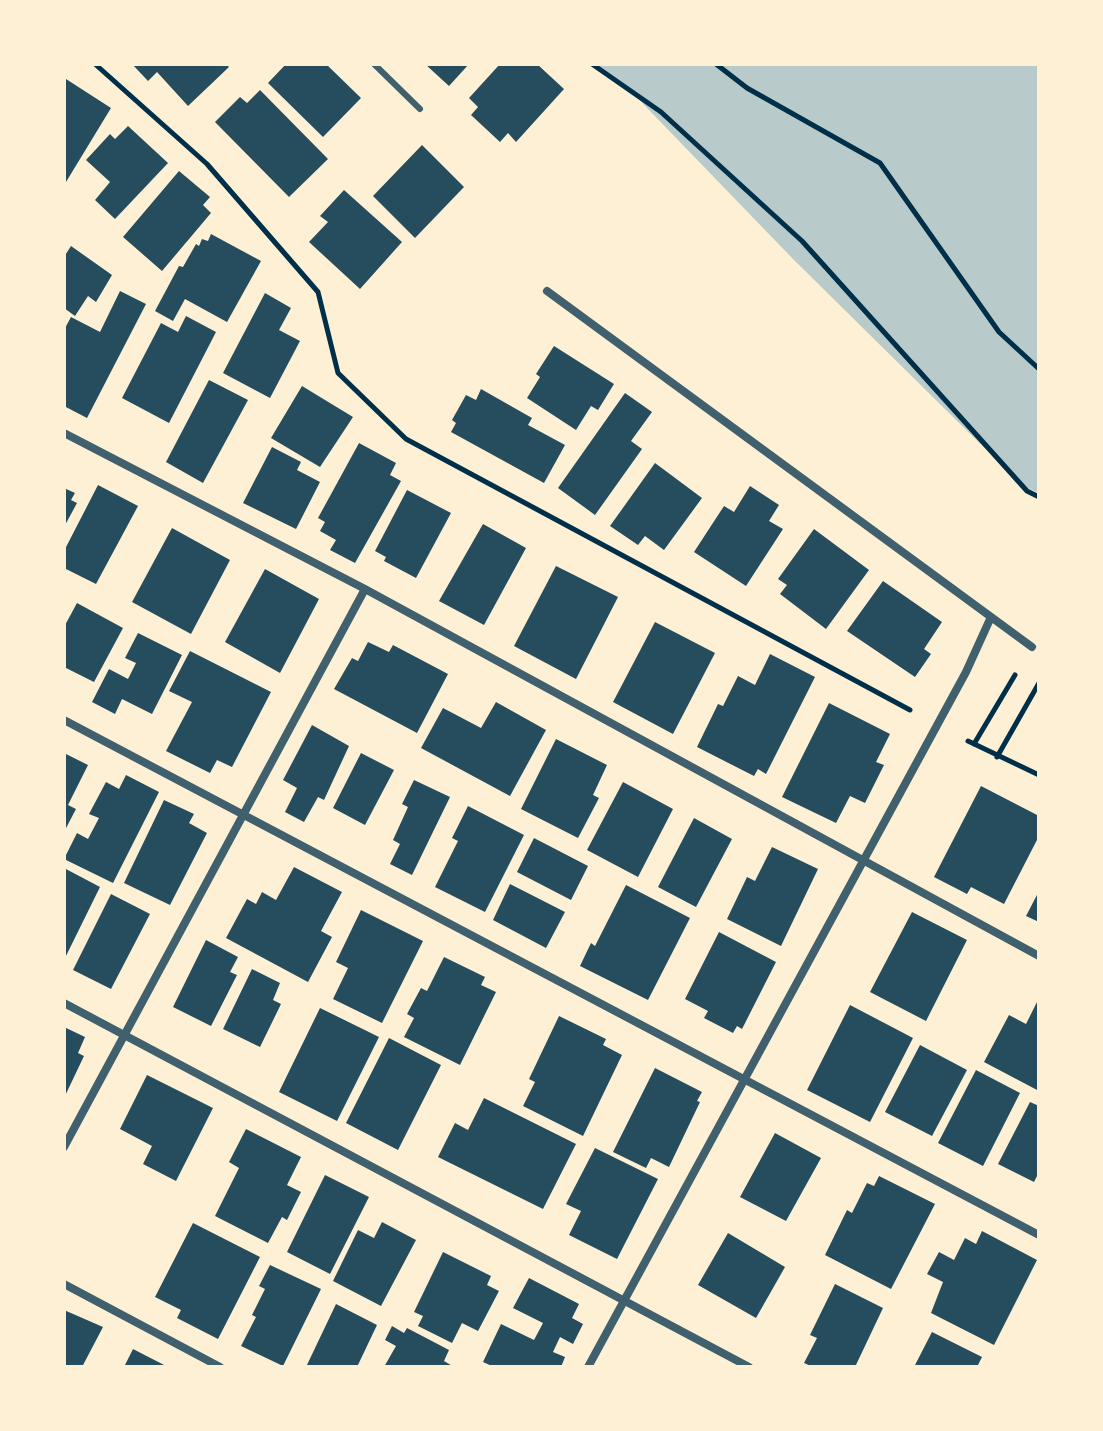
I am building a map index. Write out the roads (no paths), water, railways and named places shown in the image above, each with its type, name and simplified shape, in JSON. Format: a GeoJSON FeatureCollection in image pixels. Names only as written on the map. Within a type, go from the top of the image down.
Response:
{"type":"FeatureCollection","features":[{"type":"Feature","properties":{"kind":"street"},"geometry":{"type":"LineString","coordinates":[[547,291],[1032,647]]}},
{"type":"Feature","properties":{"kind":"street"},"geometry":{"type":"LineString","coordinates":[[64,433],[365,589],[1039,956]]}},
{"type":"Feature","properties":{"kind":"street"},"geometry":{"type":"LineString","coordinates":[[64,1147],[365,589]]}},
{"type":"Feature","properties":{"kind":"street"},"geometry":{"type":"LineString","coordinates":[[588,1367],[966,672],[991,617]]}},
{"type":"Feature","properties":{"kind":"street"},"geometry":{"type":"LineString","coordinates":[[64,720],[1039,1235]]}},
{"type":"Feature","properties":{"kind":"street"},"geometry":{"type":"LineString","coordinates":[[64,1003],[749,1367]]}},
{"type":"Feature","properties":{"kind":"street"},"geometry":{"type":"LineString","coordinates":[[64,1284],[220,1367]]}},
{"type":"Feature","properties":{"kind":"lane"},"geometry":{"type":"LineString","coordinates":[[374,64],[420,109]]}}]}
